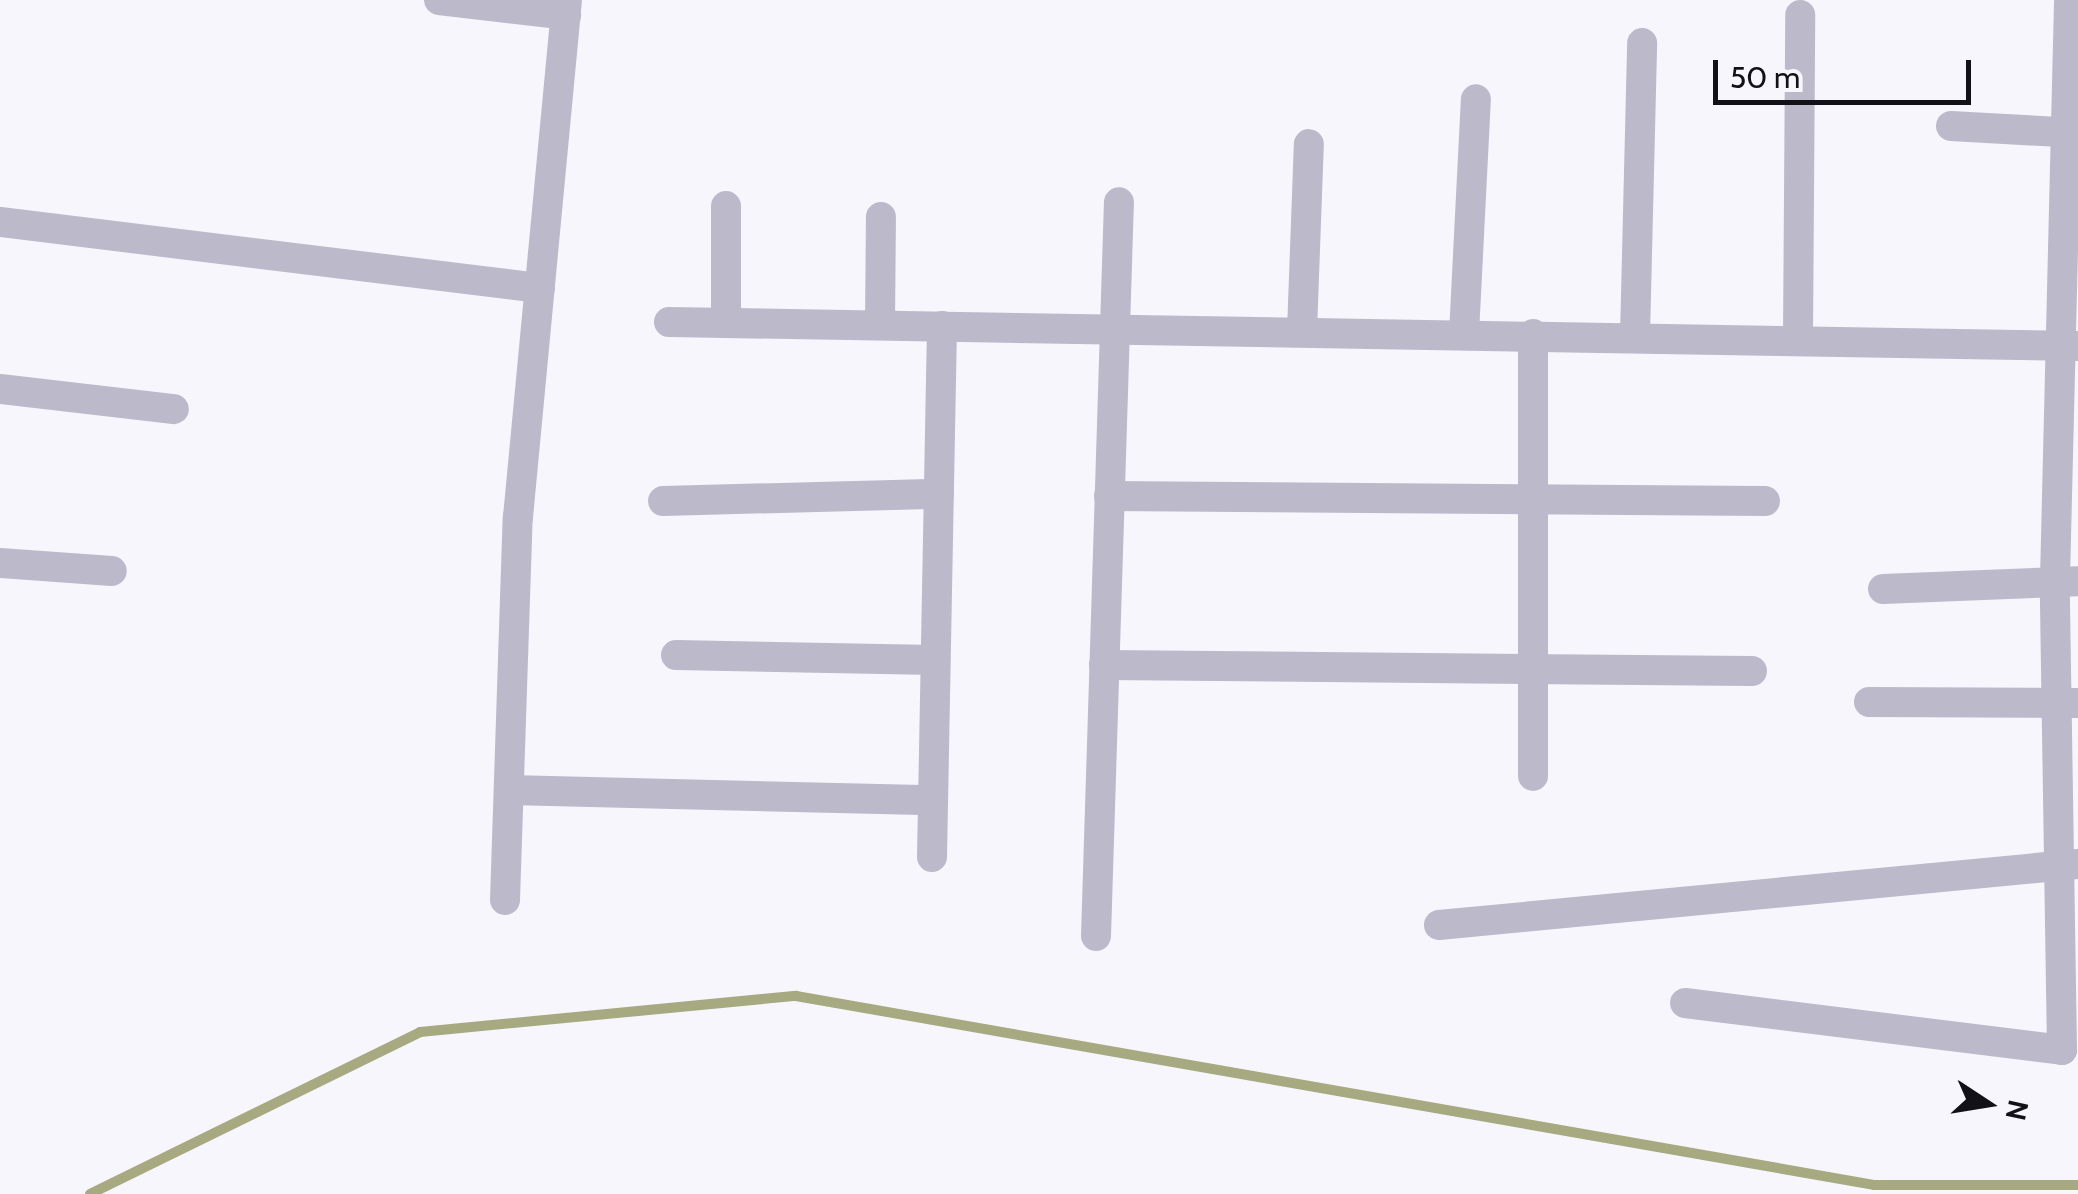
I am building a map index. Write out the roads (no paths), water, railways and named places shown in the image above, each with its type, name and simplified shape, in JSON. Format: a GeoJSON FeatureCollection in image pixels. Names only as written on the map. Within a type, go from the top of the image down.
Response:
{"type":"FeatureCollection","features":[{"type":"Feature","properties":{"kind":"street"},"geometry":{"type":"LineString","coordinates":[[439,0],[566,7],[518,517],[505,900]]}},
{"type":"Feature","properties":{"kind":"street"},"geometry":{"type":"LineString","coordinates":[[1685,1003],[2062,1050],[2069,1005],[2066,580],[2070,0]]}},
{"type":"Feature","properties":{"kind":"street"},"geometry":{"type":"LineString","coordinates":[[1798,338],[1800,15]]}},
{"type":"Feature","properties":{"kind":"street"},"geometry":{"type":"LineString","coordinates":[[1635,336],[1642,43]]}},
{"type":"Feature","properties":{"kind":"street"},"geometry":{"type":"LineString","coordinates":[[1464,334],[1476,99]]}},
{"type":"Feature","properties":{"kind":"street"},"geometry":{"type":"LineString","coordinates":[[1951,126],[2072,133]]}},
{"type":"Feature","properties":{"kind":"street"},"geometry":{"type":"LineString","coordinates":[[1302,331],[1309,144]]}},
{"type":"Feature","properties":{"kind":"street"},"geometry":{"type":"LineString","coordinates":[[1096,936],[1120,202]]}},
{"type":"Feature","properties":{"kind":"street"},"geometry":{"type":"LineString","coordinates":[[726,206],[726,323]]}},
{"type":"Feature","properties":{"kind":"street"},"geometry":{"type":"LineString","coordinates":[[880,326],[882,217]]}},
{"type":"Feature","properties":{"kind":"street"},"geometry":{"type":"LineString","coordinates":[[0,222],[540,288]]}},
{"type":"Feature","properties":{"kind":"street"},"geometry":{"type":"LineString","coordinates":[[669,322],[1798,338],[2069,346]]}},
{"type":"Feature","properties":{"kind":"street"},"geometry":{"type":"LineString","coordinates":[[932,857],[942,326]]}},
{"type":"Feature","properties":{"kind":"street"},"geometry":{"type":"LineString","coordinates":[[1533,334],[1533,776]]}},
{"type":"Feature","properties":{"kind":"street"},"geometry":{"type":"LineString","coordinates":[[0,389],[174,409]]}},
{"type":"Feature","properties":{"kind":"street"},"geometry":{"type":"LineString","coordinates":[[663,501],[939,494]]}},
{"type":"Feature","properties":{"kind":"street"},"geometry":{"type":"LineString","coordinates":[[1108,496],[1533,496],[1765,501]]}},
{"type":"Feature","properties":{"kind":"street"},"geometry":{"type":"LineString","coordinates":[[0,563],[112,571]]}},
{"type":"Feature","properties":{"kind":"street"},"geometry":{"type":"LineString","coordinates":[[1884,589],[2066,580]]}},
{"type":"Feature","properties":{"kind":"street"},"geometry":{"type":"LineString","coordinates":[[676,655],[935,660]]}},
{"type":"Feature","properties":{"kind":"street"},"geometry":{"type":"LineString","coordinates":[[1104,665],[1533,664],[1752,671]]}},
{"type":"Feature","properties":{"kind":"street"},"geometry":{"type":"LineString","coordinates":[[1869,702],[2067,703]]}},
{"type":"Feature","properties":{"kind":"street"},"geometry":{"type":"LineString","coordinates":[[509,790],[933,800]]}},
{"type":"Feature","properties":{"kind":"street"},"geometry":{"type":"LineString","coordinates":[[1439,925],[2066,863]]}},
{"type":"Feature","properties":{"kind":"waterway"},"geometry":{"type":"LineString","coordinates":[[90,1194],[420,1032],[796,996],[1874,1185],[2078,1185]]}}]}
